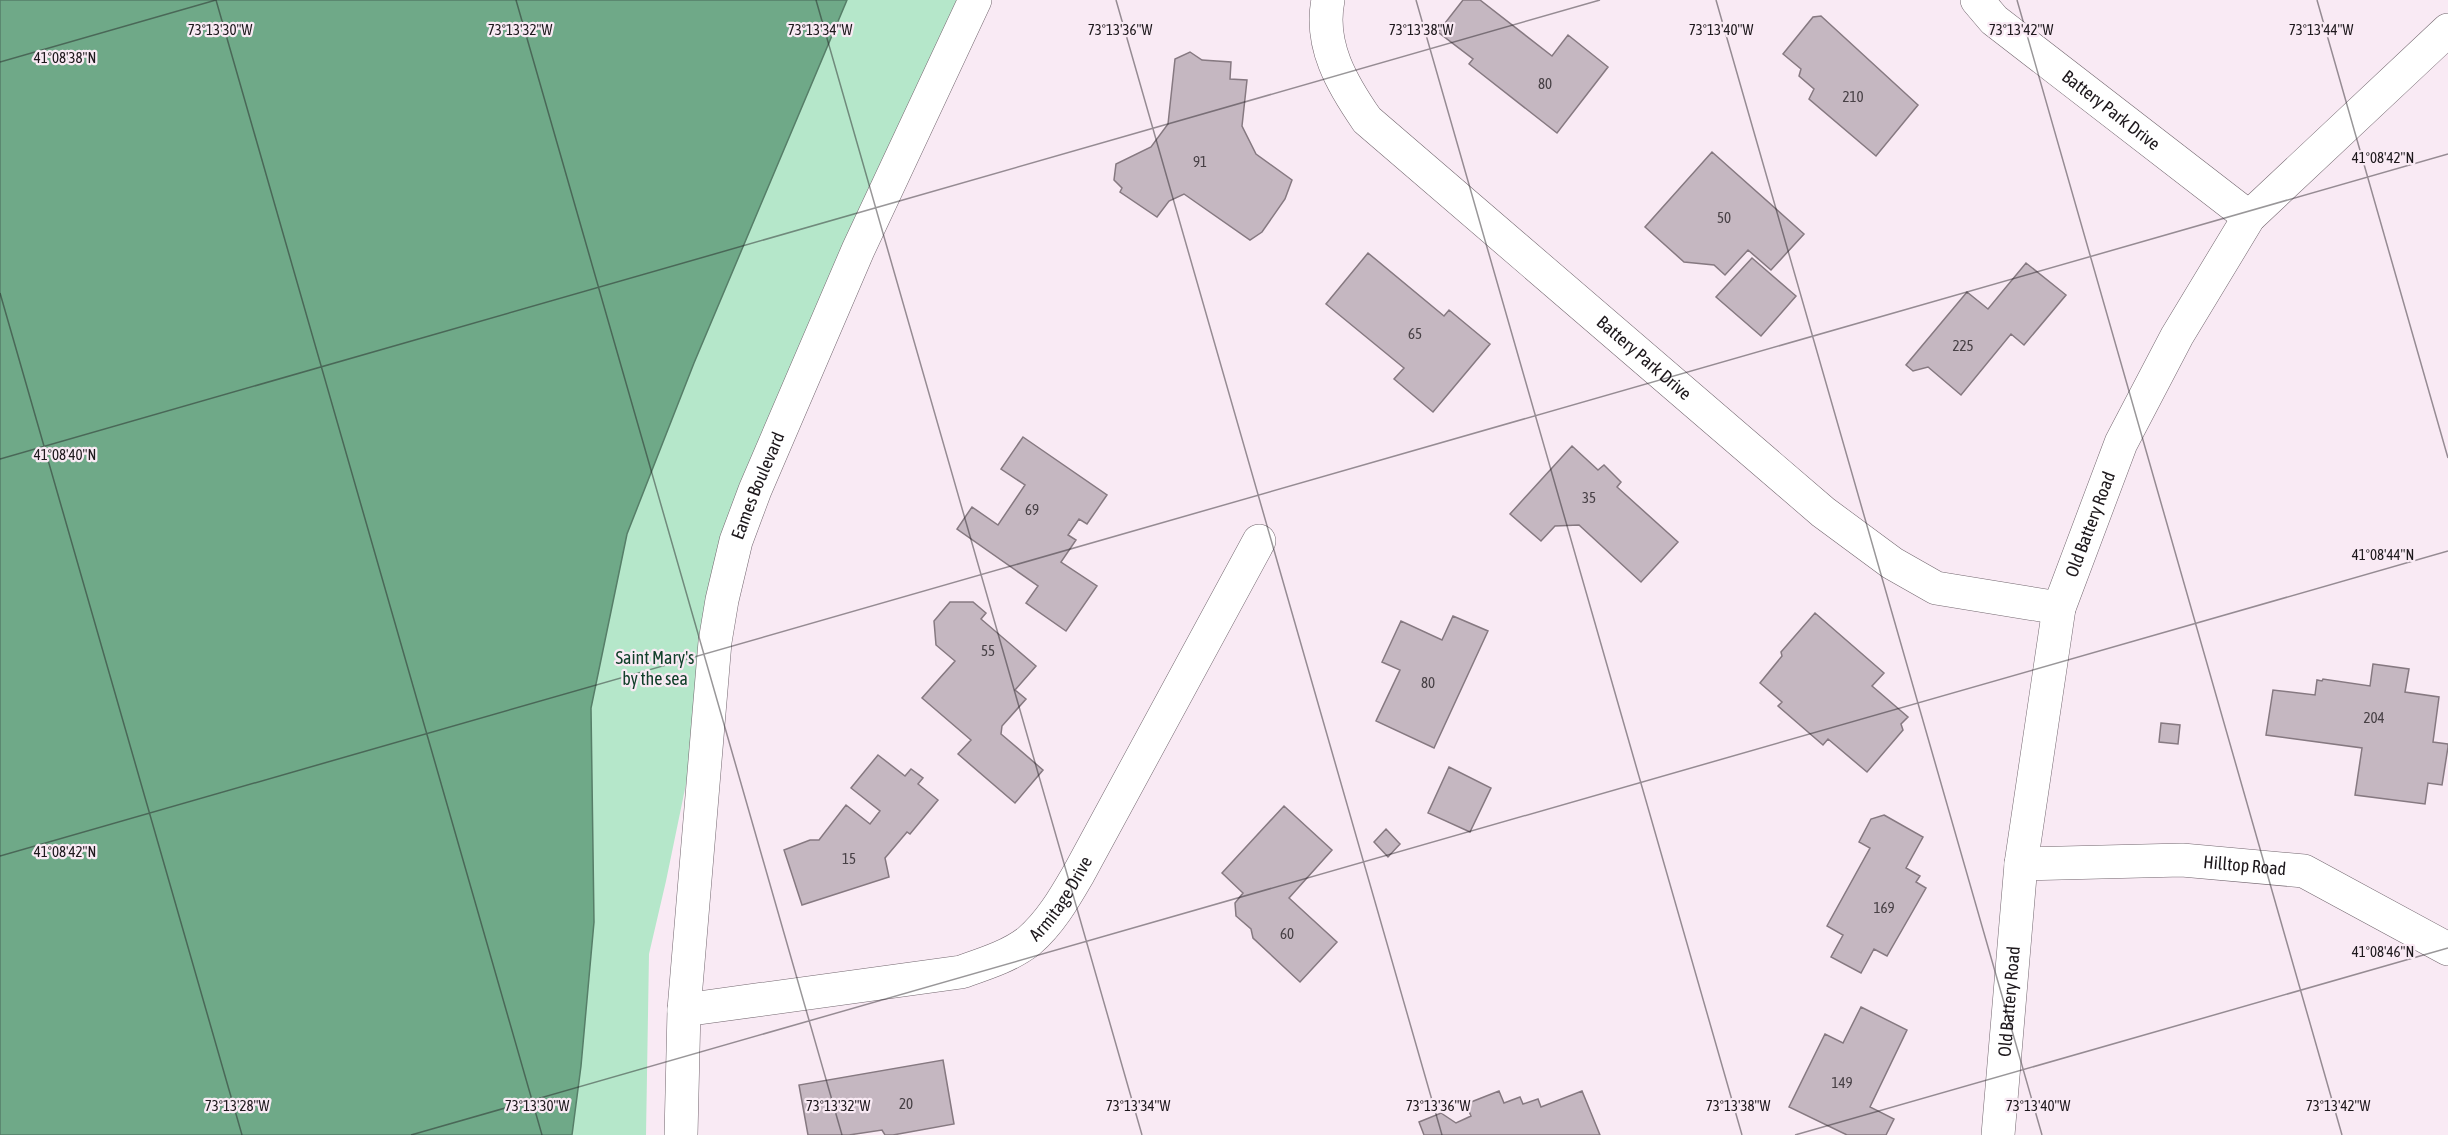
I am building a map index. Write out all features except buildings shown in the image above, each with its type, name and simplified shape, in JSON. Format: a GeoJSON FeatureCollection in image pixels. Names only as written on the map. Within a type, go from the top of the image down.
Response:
{"type":"FeatureCollection","features":[{"type":"Feature","properties":{"kind":"street","name":"Eames Boulevard"},"geometry":{"type":"LineString","coordinates":[[681,1135],[684,1010],[715,642],[736,541],[755,490],[858,250],[975,0]]}},
{"type":"Feature","properties":{"kind":"street","name":"Battery Park Drive"},"geometry":{"type":"LineString","coordinates":[[1328,0],[1325,15],[1331,58],[1349,94],[1366,120],[1823,512],[1892,563],[1936,588],[2059,608]]}},
{"type":"Feature","properties":{"kind":"street","name":"Battery Park Drive"},"geometry":{"type":"LineString","coordinates":[[1977,0],[1994,20],[2249,217]]}},
{"type":"Feature","properties":{"kind":"street","name":"Old Battery Road"},"geometry":{"type":"LineString","coordinates":[[1998,1135],[2021,864],[2059,608],[2121,443],[2177,336],[2249,217],[2448,30]]}},
{"type":"Feature","properties":{"kind":"street","name":"Armitage Drive"},"geometry":{"type":"LineString","coordinates":[[684,1010],[961,972],[1000,958],[1029,941],[1055,914],[1079,873],[1259,541]]}},
{"type":"Feature","properties":{"kind":"street","name":"Hilltop Road"},"geometry":{"type":"LineString","coordinates":[[2021,864],[2182,860],[2304,871],[2448,949]]}},
{"type":"Feature","properties":{"kind":"green space","name":"Saint Mary's by the sea"},"geometry":{"type":"Polygon","coordinates":[[[847,0],[961,0],[732,561],[649,954],[646,1135],[572,1135],[581,1066],[594,922],[591,708],[627,534],[694,363],[847,0]]]}},
{"type":"Feature","properties":{"kind":"shaded area"},"geometry":{"type":"Polygon","coordinates":[[[0,0],[847,0],[694,363],[627,534],[591,708],[594,922],[581,1066],[572,1135],[0,1135],[0,0]]]}}]}
